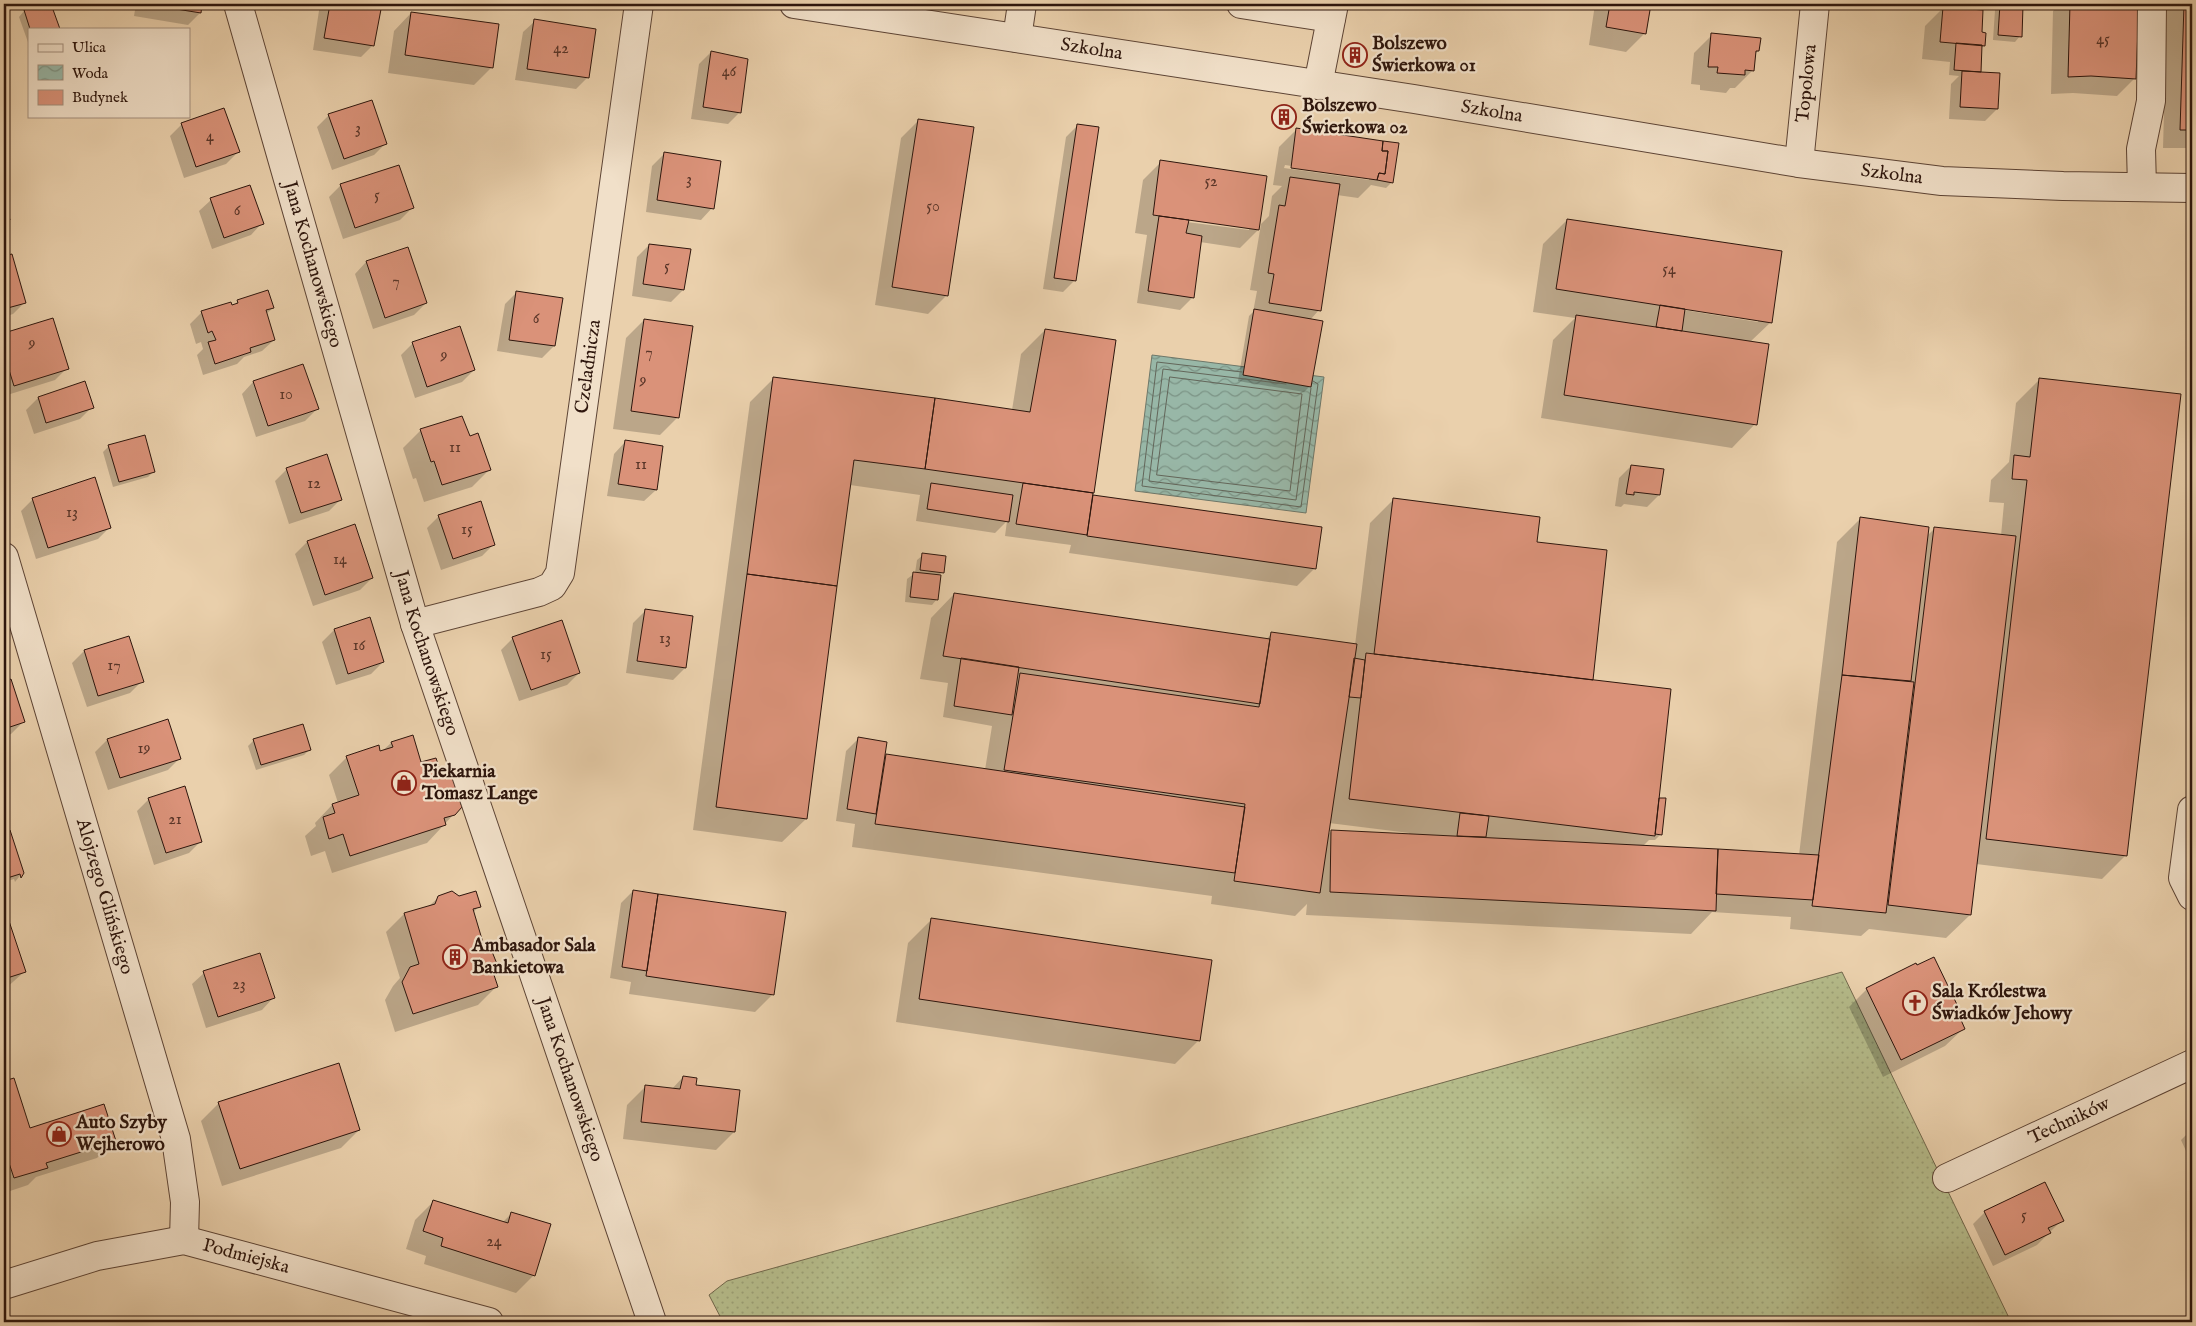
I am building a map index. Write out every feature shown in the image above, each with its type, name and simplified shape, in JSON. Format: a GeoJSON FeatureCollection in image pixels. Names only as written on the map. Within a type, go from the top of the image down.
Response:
{"type":"FeatureCollection","features":[{"type":"Feature","properties":{"kind":"street","name":"Jana Kochanowskiego"},"geometry":{"type":"LineString","coordinates":[[238,4],[415,624],[652,1322]]}},
{"type":"Feature","properties":{"kind":"street","name":"Czeladnicza"},"geometry":{"type":"LineString","coordinates":[[415,624],[539,592],[552,586],[560,573],[638,4]]}},
{"type":"Feature","properties":{"kind":"street","name":"Szkolna"},"geometry":{"type":"LineString","coordinates":[[794,4],[1318,85],[1799,163],[1942,181],[2064,186],[2192,188]]}},
{"type":"Feature","properties":{"kind":"street"},"geometry":{"type":"LineString","coordinates":[[1017,38],[1022,4]]}},
{"type":"Feature","properties":{"kind":"street"},"geometry":{"type":"LineString","coordinates":[[1241,4],[1333,11],[1318,85]]}},
{"type":"Feature","properties":{"kind":"street","name":"Topolowa"},"geometry":{"type":"LineString","coordinates":[[1799,163],[1816,4]]}},
{"type":"Feature","properties":{"kind":"street"},"geometry":{"type":"LineString","coordinates":[[2142,187],[2141,149],[2152,101],[2152,4]]}},
{"type":"Feature","properties":{"kind":"street","name":"Alojzego Glińskiego"},"geometry":{"type":"LineString","coordinates":[[4,557],[176,1139],[185,1202],[184,1240]]}},
{"type":"Feature","properties":{"kind":"street"},"geometry":{"type":"LineString","coordinates":[[2188,887],[2192,810]]}},
{"type":"Feature","properties":{"kind":"street","name":"Techników"},"geometry":{"type":"LineString","coordinates":[[1947,1178],[2192,1064]]}},
{"type":"Feature","properties":{"kind":"street","name":"Podmiejska"},"geometry":{"type":"LineString","coordinates":[[5,1281],[97,1256],[184,1240],[489,1322]]}},
{"type":"Feature","properties":{"kind":"green space"},"geometry":{"type":"Polygon","coordinates":[[[1842,972],[2011,1322],[723,1322],[709,1295],[727,1281],[1842,972]]]}},
{"type":"Feature","properties":{"kind":"water"},"geometry":{"type":"Polygon","coordinates":[[[1152,355],[1324,377],[1306,513],[1135,491],[1152,355]]]}},
{"type":"Feature","properties":{"kind":"building"},"geometry":{"type":"Polygon","coordinates":[[[41,4],[51,4],[60,28],[30,28],[24,10],[41,4]]]}},
{"type":"Feature","properties":{"kind":"building"},"geometry":{"type":"Polygon","coordinates":[[[145,4],[202,4],[201,13],[145,4]]]}},
{"type":"Feature","properties":{"kind":"building"},"geometry":{"type":"Polygon","coordinates":[[[330,4],[382,4],[374,46],[324,38],[330,4]]]}},
{"type":"Feature","properties":{"kind":"building"},"geometry":{"type":"Polygon","coordinates":[[[1610,4],[1651,4],[1646,34],[1606,27],[1610,4]]]}},
{"type":"Feature","properties":{"kind":"building"},"geometry":{"type":"Polygon","coordinates":[[[2000,4],[2023,5],[2022,37],[1998,35],[2000,4]]]}},
{"type":"Feature","properties":{"kind":"building"},"geometry":{"type":"Polygon","coordinates":[[[2070,4],[2139,4],[2136,79],[2091,76],[2068,77],[2070,4]]]}},
{"type":"Feature","properties":{"kind":"building"},"geometry":{"type":"Polygon","coordinates":[[[2184,4],[2192,4],[2192,130],[2180,130],[2184,4]]]}},
{"type":"Feature","properties":{"kind":"building"},"geometry":{"type":"Polygon","coordinates":[[[1943,7],[1983,10],[1982,32],[1986,33],[1985,46],[1940,42],[1943,7]]]}},
{"type":"Feature","properties":{"kind":"building"},"geometry":{"type":"Polygon","coordinates":[[[411,12],[499,24],[493,68],[405,55],[411,12]]]}},
{"type":"Feature","properties":{"kind":"building"},"geometry":{"type":"Polygon","coordinates":[[[534,19],[596,29],[589,78],[527,69],[534,19]]]}},
{"type":"Feature","properties":{"kind":"building"},"geometry":{"type":"Polygon","coordinates":[[[1711,33],[1761,38],[1759,51],[1756,51],[1754,71],[1745,70],[1745,75],[1717,73],[1718,67],[1708,67],[1711,33]]]}},
{"type":"Feature","properties":{"kind":"building"},"geometry":{"type":"Polygon","coordinates":[[[1956,43],[1982,45],[1981,72],[1954,70],[1956,43]]]}},
{"type":"Feature","properties":{"kind":"building"},"geometry":{"type":"Polygon","coordinates":[[[711,51],[748,59],[741,113],[703,107],[711,51]]]}},
{"type":"Feature","properties":{"kind":"building","name":"Bolszewo Świerkowa 01"},"geometry":{"type":"Polygon","coordinates":[[[1350,52],[1362,53],[1361,59],[1349,57],[1350,52]]]}},
{"type":"Feature","properties":{"kind":"building"},"geometry":{"type":"Polygon","coordinates":[[[1962,71],[2000,73],[1998,109],[1960,107],[1962,71]]]}},
{"type":"Feature","properties":{"kind":"building"},"geometry":{"type":"Polygon","coordinates":[[[372,100],[387,144],[344,159],[328,114],[372,100]]]}},
{"type":"Feature","properties":{"kind":"building"},"geometry":{"type":"Polygon","coordinates":[[[224,108],[240,152],[196,167],[181,123],[224,108]]]}},
{"type":"Feature","properties":{"kind":"building","name":"Bolszewo Świerkowa 02"},"geometry":{"type":"Polygon","coordinates":[[[1278,113],[1291,115],[1290,120],[1277,118],[1278,113]]]}},
{"type":"Feature","properties":{"kind":"building"},"geometry":{"type":"Polygon","coordinates":[[[918,119],[974,127],[948,296],[892,287],[918,119]]]}},
{"type":"Feature","properties":{"kind":"building"},"geometry":{"type":"Polygon","coordinates":[[[1077,124],[1099,127],[1076,281],[1054,278],[1077,124]]]}},
{"type":"Feature","properties":{"kind":"building"},"geometry":{"type":"Polygon","coordinates":[[[1296,128],[1383,141],[1382,151],[1388,151],[1385,174],[1379,173],[1377,180],[1291,168],[1296,128]]]}},
{"type":"Feature","properties":{"kind":"building"},"geometry":{"type":"Polygon","coordinates":[[[1383,141],[1399,143],[1393,183],[1377,180],[1379,173],[1385,174],[1388,151],[1382,151],[1383,141]]]}},
{"type":"Feature","properties":{"kind":"building"},"geometry":{"type":"Polygon","coordinates":[[[664,152],[721,161],[714,209],[657,200],[664,152]]]}},
{"type":"Feature","properties":{"kind":"building"},"geometry":{"type":"Polygon","coordinates":[[[1160,160],[1267,176],[1259,230],[1153,215],[1160,160]]]}},
{"type":"Feature","properties":{"kind":"building"},"geometry":{"type":"Polygon","coordinates":[[[399,165],[414,208],[355,228],[340,184],[399,165]]]}},
{"type":"Feature","properties":{"kind":"building"},"geometry":{"type":"Polygon","coordinates":[[[1290,177],[1340,184],[1321,311],[1269,303],[1274,274],[1268,273],[1279,205],[1285,206],[1290,177]]]}},
{"type":"Feature","properties":{"kind":"building"},"geometry":{"type":"Polygon","coordinates":[[[250,185],[264,224],[224,238],[210,198],[250,185]]]}},
{"type":"Feature","properties":{"kind":"building"},"geometry":{"type":"Polygon","coordinates":[[[4,200],[10,220],[4,221],[4,200]]]}},
{"type":"Feature","properties":{"kind":"building"},"geometry":{"type":"Polygon","coordinates":[[[1159,216],[1189,220],[1186,233],[1202,236],[1194,298],[1148,291],[1159,216]]]}},
{"type":"Feature","properties":{"kind":"building"},"geometry":{"type":"Polygon","coordinates":[[[1567,219],[1782,251],[1772,323],[1556,289],[1567,219]]]}},
{"type":"Feature","properties":{"kind":"building"},"geometry":{"type":"Polygon","coordinates":[[[649,244],[691,249],[684,290],[643,284],[649,244]]]}},
{"type":"Feature","properties":{"kind":"building"},"geometry":{"type":"Polygon","coordinates":[[[408,247],[427,303],[385,318],[366,261],[408,247]]]}},
{"type":"Feature","properties":{"kind":"building"},"geometry":{"type":"Polygon","coordinates":[[[12,254],[26,303],[4,309],[4,256],[12,254]]]}},
{"type":"Feature","properties":{"kind":"building"},"geometry":{"type":"Polygon","coordinates":[[[268,290],[274,308],[266,310],[275,340],[250,348],[251,352],[215,364],[208,342],[216,340],[212,331],[208,333],[201,311],[231,302],[232,305],[238,303],[237,300],[268,290]]]}},
{"type":"Feature","properties":{"kind":"building"},"geometry":{"type":"Polygon","coordinates":[[[516,291],[563,298],[555,346],[509,340],[516,291]]]}},
{"type":"Feature","properties":{"kind":"building"},"geometry":{"type":"Polygon","coordinates":[[[1660,305],[1685,309],[1682,331],[1656,327],[1660,305]]]}},
{"type":"Feature","properties":{"kind":"building"},"geometry":{"type":"Polygon","coordinates":[[[1254,309],[1323,321],[1311,387],[1243,375],[1254,309]]]}},
{"type":"Feature","properties":{"kind":"building"},"geometry":{"type":"Polygon","coordinates":[[[1576,315],[1769,344],[1757,425],[1564,395],[1576,315]]]}},
{"type":"Feature","properties":{"kind":"building"},"geometry":{"type":"Polygon","coordinates":[[[53,318],[69,369],[14,386],[4,354],[4,333],[53,318]]]}},
{"type":"Feature","properties":{"kind":"building"},"geometry":{"type":"Polygon","coordinates":[[[644,319],[693,326],[679,418],[631,411],[644,319]]]}},
{"type":"Feature","properties":{"kind":"building"},"geometry":{"type":"Polygon","coordinates":[[[460,326],[475,370],[427,387],[412,342],[460,326]]]}},
{"type":"Feature","properties":{"kind":"building"},"geometry":{"type":"Polygon","coordinates":[[[1045,329],[1116,340],[1094,493],[925,469],[935,398],[1030,412],[1045,329]]]}},
{"type":"Feature","properties":{"kind":"building"},"geometry":{"type":"Polygon","coordinates":[[[303,364],[319,409],[268,426],[253,381],[303,364]]]}},
{"type":"Feature","properties":{"kind":"building"},"geometry":{"type":"Polygon","coordinates":[[[773,377],[935,398],[925,469],[854,460],[837,586],[747,574],[773,377]]]}},
{"type":"Feature","properties":{"kind":"building"},"geometry":{"type":"Polygon","coordinates":[[[2039,378],[2181,394],[2127,856],[1986,839],[2027,480],[2012,479],[2014,455],[2030,457],[2039,378]]]}},
{"type":"Feature","properties":{"kind":"building"},"geometry":{"type":"Polygon","coordinates":[[[85,381],[94,408],[46,423],[38,397],[85,381]]]}},
{"type":"Feature","properties":{"kind":"building"},"geometry":{"type":"Polygon","coordinates":[[[462,416],[470,436],[478,433],[491,470],[442,485],[434,461],[431,462],[420,429],[462,416]]]}},
{"type":"Feature","properties":{"kind":"building"},"geometry":{"type":"Polygon","coordinates":[[[145,435],[155,472],[119,482],[108,445],[145,435]]]}},
{"type":"Feature","properties":{"kind":"building"},"geometry":{"type":"Polygon","coordinates":[[[625,440],[663,446],[657,490],[618,484],[625,440]]]}},
{"type":"Feature","properties":{"kind":"building"},"geometry":{"type":"Polygon","coordinates":[[[327,454],[342,500],[301,513],[286,468],[327,454]]]}},
{"type":"Feature","properties":{"kind":"building"},"geometry":{"type":"Polygon","coordinates":[[[1631,465],[1664,469],[1660,495],[1634,492],[1634,495],[1626,494],[1631,465]]]}},
{"type":"Feature","properties":{"kind":"building"},"geometry":{"type":"Polygon","coordinates":[[[95,477],[111,528],[48,548],[32,498],[95,477]]]}},
{"type":"Feature","properties":{"kind":"building"},"geometry":{"type":"Polygon","coordinates":[[[931,483],[1013,495],[1009,522],[927,509],[931,483]]]}},
{"type":"Feature","properties":{"kind":"building"},"geometry":{"type":"Polygon","coordinates":[[[1023,483],[1093,493],[1087,535],[1016,524],[1023,483]]]}},
{"type":"Feature","properties":{"kind":"building"},"geometry":{"type":"Polygon","coordinates":[[[1093,495],[1322,527],[1316,569],[1087,536],[1093,495]]]}},
{"type":"Feature","properties":{"kind":"building"},"geometry":{"type":"Polygon","coordinates":[[[1393,498],[1540,517],[1537,542],[1607,550],[1593,680],[1374,654],[1393,498]]]}},
{"type":"Feature","properties":{"kind":"building"},"geometry":{"type":"Polygon","coordinates":[[[481,501],[495,545],[453,559],[438,515],[481,501]]]}},
{"type":"Feature","properties":{"kind":"building"},"geometry":{"type":"Polygon","coordinates":[[[1860,517],[1929,527],[1911,681],[1842,675],[1860,517]]]}},
{"type":"Feature","properties":{"kind":"building"},"geometry":{"type":"Polygon","coordinates":[[[355,524],[373,578],[325,595],[307,541],[355,524]]]}},
{"type":"Feature","properties":{"kind":"building"},"geometry":{"type":"Polygon","coordinates":[[[1934,527],[2016,536],[1971,915],[1888,905],[1934,527]]]}},
{"type":"Feature","properties":{"kind":"building"},"geometry":{"type":"Polygon","coordinates":[[[922,553],[946,556],[944,573],[920,570],[922,553]]]}},
{"type":"Feature","properties":{"kind":"building"},"geometry":{"type":"Polygon","coordinates":[[[913,572],[941,575],[938,600],[910,597],[913,572]]]}},
{"type":"Feature","properties":{"kind":"building"},"geometry":{"type":"Polygon","coordinates":[[[747,574],[837,586],[807,819],[716,807],[747,574]]]}},
{"type":"Feature","properties":{"kind":"building"},"geometry":{"type":"Polygon","coordinates":[[[954,593],[1270,639],[1260,704],[943,656],[954,593]]]}},
{"type":"Feature","properties":{"kind":"building"},"geometry":{"type":"Polygon","coordinates":[[[645,609],[693,616],[686,668],[637,661],[645,609]]]}},
{"type":"Feature","properties":{"kind":"building"},"geometry":{"type":"Polygon","coordinates":[[[370,617],[384,662],[348,674],[334,629],[370,617]]]}},
{"type":"Feature","properties":{"kind":"building"},"geometry":{"type":"Polygon","coordinates":[[[562,620],[580,673],[531,690],[512,637],[562,620]]]}},
{"type":"Feature","properties":{"kind":"building"},"geometry":{"type":"Polygon","coordinates":[[[1271,632],[1357,644],[1320,893],[1234,881],[1245,804],[1004,770],[1020,673],[1259,707],[1271,632]]]}},
{"type":"Feature","properties":{"kind":"building"},"geometry":{"type":"Polygon","coordinates":[[[129,636],[144,682],[98,696],[84,650],[129,636]]]}},
{"type":"Feature","properties":{"kind":"building"},"geometry":{"type":"Polygon","coordinates":[[[1366,653],[1671,689],[1655,836],[1349,799],[1366,653]]]}},
{"type":"Feature","properties":{"kind":"building"},"geometry":{"type":"Polygon","coordinates":[[[961,658],[1019,667],[1012,715],[954,706],[961,658]]]}},
{"type":"Feature","properties":{"kind":"building"},"geometry":{"type":"Polygon","coordinates":[[[1354,658],[1365,660],[1361,698],[1349,697],[1354,658]]]}},
{"type":"Feature","properties":{"kind":"building"},"geometry":{"type":"Polygon","coordinates":[[[1842,675],[1914,682],[1886,913],[1812,906],[1842,675]]]}},
{"type":"Feature","properties":{"kind":"building"},"geometry":{"type":"Polygon","coordinates":[[[11,679],[25,722],[4,729],[4,682],[11,679]]]}},
{"type":"Feature","properties":{"kind":"building"},"geometry":{"type":"Polygon","coordinates":[[[168,719],[181,759],[120,778],[107,739],[168,719]]]}},
{"type":"Feature","properties":{"kind":"building"},"geometry":{"type":"Polygon","coordinates":[[[303,724],[311,750],[261,765],[253,739],[303,724]]]}},
{"type":"Feature","properties":{"kind":"building","name":"Piekarnia Tomasz Lange"},"geometry":{"type":"Polygon","coordinates":[[[413,735],[421,762],[436,758],[440,770],[449,767],[462,807],[455,815],[444,818],[446,825],[350,856],[343,834],[329,839],[323,817],[335,813],[332,804],[359,795],[346,756],[379,745],[380,751],[393,747],[391,742],[413,735]]]}},
{"type":"Feature","properties":{"kind":"building"},"geometry":{"type":"Polygon","coordinates":[[[858,737],[887,742],[876,814],[847,809],[858,737]]]}},
{"type":"Feature","properties":{"kind":"building"},"geometry":{"type":"Polygon","coordinates":[[[886,754],[1245,807],[1235,873],[875,824],[886,754]]]}},
{"type":"Feature","properties":{"kind":"building"},"geometry":{"type":"Polygon","coordinates":[[[185,786],[202,842],[166,853],[148,798],[185,786]]]}},
{"type":"Feature","properties":{"kind":"building"},"geometry":{"type":"Polygon","coordinates":[[[1659,798],[1666,798],[1662,835],[1655,834],[1659,798]]]}},
{"type":"Feature","properties":{"kind":"building"},"geometry":{"type":"Polygon","coordinates":[[[1460,813],[1489,816],[1486,837],[1457,836],[1460,813]]]}},
{"type":"Feature","properties":{"kind":"building"},"geometry":{"type":"Polygon","coordinates":[[[10,830],[24,873],[21,878],[20,874],[4,879],[4,832],[10,830]]]}},
{"type":"Feature","properties":{"kind":"building"},"geometry":{"type":"Polygon","coordinates":[[[1331,830],[1718,849],[1716,911],[1330,892],[1331,830]]]}},
{"type":"Feature","properties":{"kind":"building"},"geometry":{"type":"Polygon","coordinates":[[[1718,849],[1819,855],[1813,900],[1716,894],[1718,849]]]}},
{"type":"Feature","properties":{"kind":"building"},"geometry":{"type":"Polygon","coordinates":[[[633,890],[658,894],[647,971],[622,967],[633,890]]]}},
{"type":"Feature","properties":{"kind":"building","name":"Ambasador Sala Bankietowa"},"geometry":{"type":"Polygon","coordinates":[[[452,891],[459,896],[476,891],[481,907],[473,909],[484,946],[491,949],[497,964],[493,972],[498,987],[413,1014],[402,982],[410,967],[419,964],[404,913],[435,904],[438,896],[452,891]]]}},
{"type":"Feature","properties":{"kind":"building"},"geometry":{"type":"Polygon","coordinates":[[[658,894],[786,912],[774,995],[646,976],[658,894]]]}},
{"type":"Feature","properties":{"kind":"building"},"geometry":{"type":"Polygon","coordinates":[[[4,909],[26,972],[4,979],[4,909]]]}},
{"type":"Feature","properties":{"kind":"building"},"geometry":{"type":"Polygon","coordinates":[[[931,918],[1212,960],[1200,1041],[919,999],[931,918]]]}},
{"type":"Feature","properties":{"kind":"building"},"geometry":{"type":"Polygon","coordinates":[[[260,953],[275,998],[218,1017],[203,971],[260,953]]]}},
{"type":"Feature","properties":{"kind":"building","name":"Sala Królestwa Świadków Jehowy"},"geometry":{"type":"Polygon","coordinates":[[[1934,957],[1964,1019],[1961,1020],[1965,1029],[1901,1060],[1866,988],[1916,963],[1917,965],[1934,957]]]}},
{"type":"Feature","properties":{"kind":"building"},"geometry":{"type":"Polygon","coordinates":[[[339,1063],[360,1130],[240,1169],[218,1102],[339,1063]]]}},
{"type":"Feature","properties":{"kind":"building"},"geometry":{"type":"Polygon","coordinates":[[[683,1076],[697,1078],[696,1085],[740,1090],[735,1132],[641,1122],[645,1085],[680,1089],[683,1076]]]}},
{"type":"Feature","properties":{"kind":"building","name":"Auto Szyby Wejherowo"},"geometry":{"type":"Polygon","coordinates":[[[14,1078],[30,1128],[104,1104],[116,1141],[46,1163],[48,1168],[14,1178],[4,1148],[4,1081],[14,1078]]]}},
{"type":"Feature","properties":{"kind":"building"},"geometry":{"type":"Polygon","coordinates":[[[2045,1182],[2064,1221],[2048,1228],[2051,1233],[2005,1255],[1984,1211],[2045,1182]]]}},
{"type":"Feature","properties":{"kind":"building"},"geometry":{"type":"Polygon","coordinates":[[[433,1200],[508,1223],[511,1212],[551,1224],[535,1276],[441,1246],[443,1238],[423,1231],[433,1200]]]}},
{"type":"Feature","properties":{"kind":"place","name":"Bolszewo Świerkowa 01"},"geometry":{"type":"Point","coordinates":[1355,55]}},
{"type":"Feature","properties":{"kind":"place","name":"Bolszewo Świerkowa 02"},"geometry":{"type":"Point","coordinates":[1284,117]}},
{"type":"Feature","properties":{"kind":"place","name":"Piekarnia Tomasz Lange"},"geometry":{"type":"Point","coordinates":[404,783]}},
{"type":"Feature","properties":{"kind":"place","name":"Ambasador Sala Bankietowa"},"geometry":{"type":"Point","coordinates":[455,957]}},
{"type":"Feature","properties":{"kind":"place","name":"Sala Królestwa Świadków Jehowy"},"geometry":{"type":"Point","coordinates":[1915,1003]}},
{"type":"Feature","properties":{"kind":"place","name":"Auto Szyby Wejherowo"},"geometry":{"type":"Point","coordinates":[59,1134]}}]}
